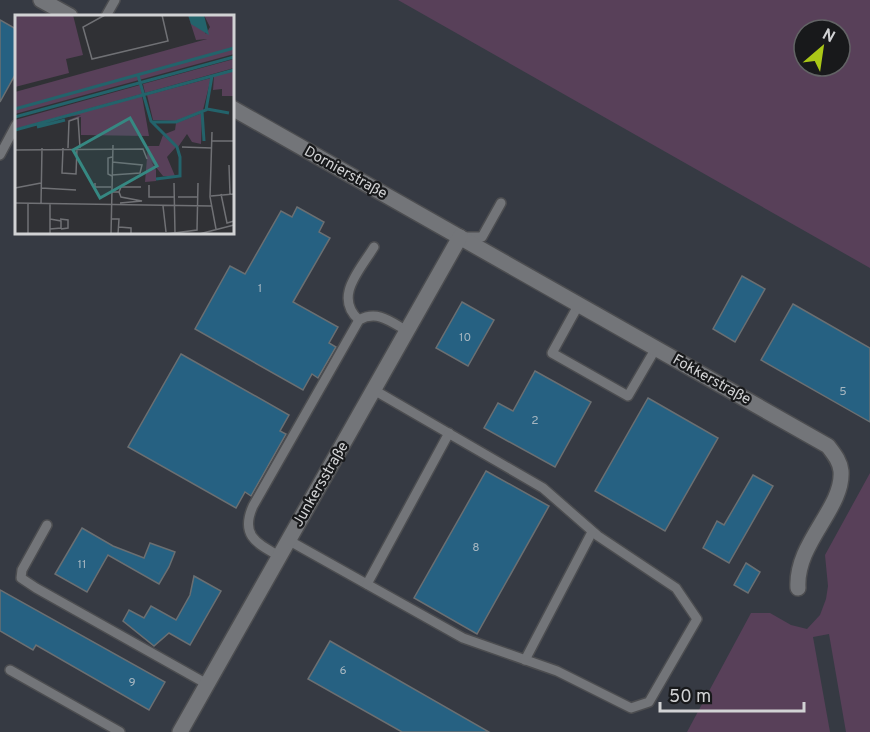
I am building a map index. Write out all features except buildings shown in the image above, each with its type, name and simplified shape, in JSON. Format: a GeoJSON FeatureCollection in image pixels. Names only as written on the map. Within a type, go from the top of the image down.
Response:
{"type":"FeatureCollection","features":[{"type":"Feature","properties":{"kind":"street"},"geometry":{"type":"LineString","coordinates":[[41,0],[65,15]]}},
{"type":"Feature","properties":{"kind":"street","name":"Dornierstraße"},"geometry":{"type":"LineString","coordinates":[[234,109],[460,237]]}},
{"type":"Feature","properties":{"kind":"street","name":"Fokkerstraße"},"geometry":{"type":"LineString","coordinates":[[460,237],[823,442],[837,458],[841,472],[839,486],[802,559],[797,579],[798,588]]}},
{"type":"Feature","properties":{"kind":"street","name":"Junkersstraße"},"geometry":{"type":"LineString","coordinates":[[180,732],[460,237]]}},
{"type":"Feature","properties":{"kind":"lane"},"geometry":{"type":"LineString","coordinates":[[107,15],[115,0]]}},
{"type":"Feature","properties":{"kind":"lane"},"geometry":{"type":"LineString","coordinates":[[0,155],[15,128]]}},
{"type":"Feature","properties":{"kind":"lane"},"geometry":{"type":"LineString","coordinates":[[460,237],[482,237],[501,203]]}},
{"type":"Feature","properties":{"kind":"lane"},"geometry":{"type":"LineString","coordinates":[[359,320],[349,309],[346,300],[348,291],[374,247]]}},
{"type":"Feature","properties":{"kind":"lane"},"geometry":{"type":"LineString","coordinates":[[579,304],[552,353],[628,396],[656,348]]}},
{"type":"Feature","properties":{"kind":"lane"},"geometry":{"type":"LineString","coordinates":[[279,556],[251,537],[249,515],[359,320],[367,315],[376,314],[407,331]]}},
{"type":"Feature","properties":{"kind":"lane"},"geometry":{"type":"LineString","coordinates":[[288,540],[463,638],[557,671],[631,708],[649,702],[697,619],[676,588],[592,532],[543,488],[374,390]]}},
{"type":"Feature","properties":{"kind":"lane"},"geometry":{"type":"LineString","coordinates":[[367,584],[449,433]]}},
{"type":"Feature","properties":{"kind":"lane"},"geometry":{"type":"LineString","coordinates":[[47,525],[22,570],[21,578],[207,684]]}},
{"type":"Feature","properties":{"kind":"lane"},"geometry":{"type":"LineString","coordinates":[[525,660],[592,532]]}},
{"type":"Feature","properties":{"kind":"lane"},"geometry":{"type":"LineString","coordinates":[[10,670],[120,732]]}},
{"type":"Feature","properties":{"kind":"shaded area"},"geometry":{"type":"Polygon","coordinates":[[[0,0],[870,0],[870,732],[0,732],[0,0]]]}},
{"type":"Feature","properties":{"kind":"shaded area"},"geometry":{"type":"Polygon","coordinates":[[[398,0],[870,0],[870,268],[398,0]]]}},
{"type":"Feature","properties":{"kind":"shaded area"},"geometry":{"type":"Polygon","coordinates":[[[870,473],[870,732],[846,732],[829,634],[813,637],[830,732],[687,732],[751,613],[770,613],[791,625],[807,629],[820,615],[828,586],[825,555],[870,473]]]}}]}
